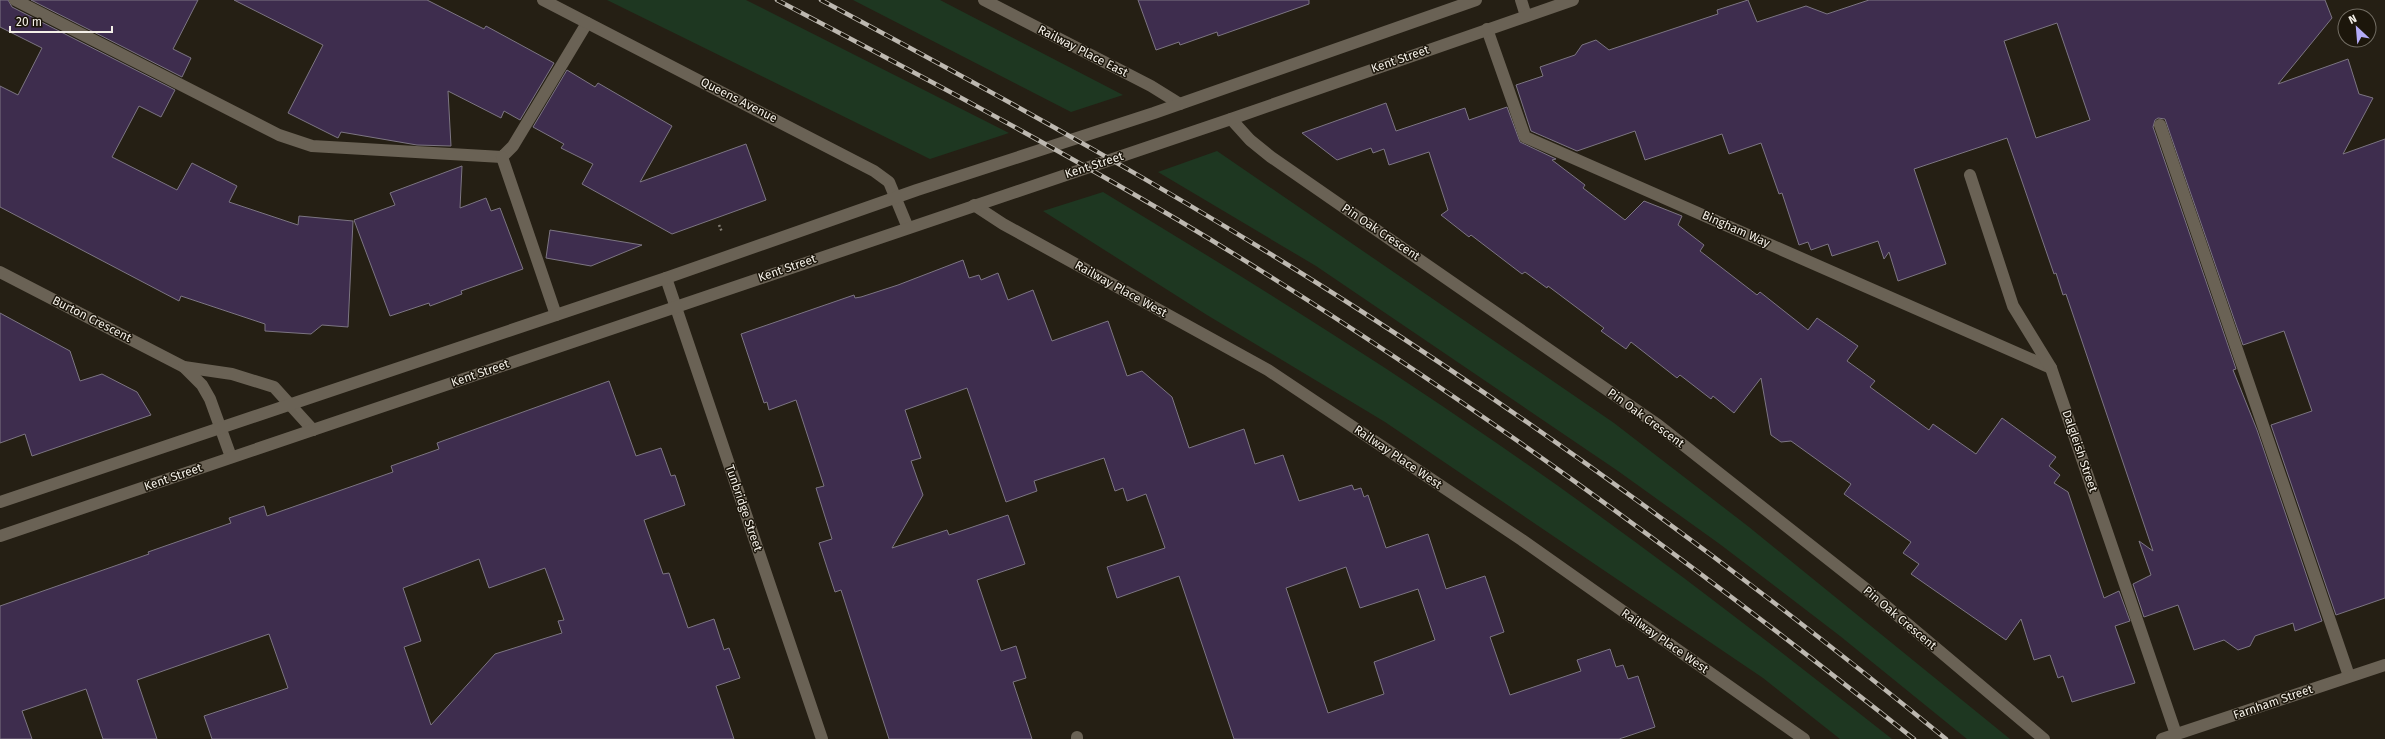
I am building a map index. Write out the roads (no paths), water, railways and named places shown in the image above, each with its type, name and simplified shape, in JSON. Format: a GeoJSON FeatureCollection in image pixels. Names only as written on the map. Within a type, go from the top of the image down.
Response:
{"type":"FeatureCollection","features":[{"type":"Feature","properties":{"kind":"street"},"geometry":{"type":"LineString","coordinates":[[15,0],[280,135],[312,146],[502,157],[513,146],[587,23]]}},
{"type":"Feature","properties":{"kind":"street","name":"Queens Avenue"},"geometry":{"type":"LineString","coordinates":[[543,0],[874,171],[888,182],[908,228]]}},
{"type":"Feature","properties":{"kind":"street","name":"Railway Place East"},"geometry":{"type":"LineString","coordinates":[[984,0],[1151,86],[1180,104]]}},
{"type":"Feature","properties":{"kind":"street"},"geometry":{"type":"LineString","coordinates":[[0,502],[666,278],[896,198],[1154,113],[1476,0]]}},
{"type":"Feature","properties":{"kind":"street"},"geometry":{"type":"LineString","coordinates":[[1521,0],[1526,16]]}},
{"type":"Feature","properties":{"kind":"street","name":"Kent Street"},"geometry":{"type":"LineString","coordinates":[[0,536],[675,306],[1231,120],[1567,1]]}},
{"type":"Feature","properties":{"kind":"street","name":"Bingham Way"},"geometry":{"type":"LineString","coordinates":[[1487,29],[1525,137],[2051,368]]}},
{"type":"Feature","properties":{"kind":"street","name":"Pin Oak Crescent"},"geometry":{"type":"LineString","coordinates":[[1231,120],[1250,140],[1271,157],[1658,425],[1866,589],[2044,739]]}},
{"type":"Feature","properties":{"kind":"street"},"geometry":{"type":"LineString","coordinates":[[2160,124],[2349,676]]}},
{"type":"Feature","properties":{"kind":"street"},"geometry":{"type":"LineString","coordinates":[[502,157],[556,315]]}},
{"type":"Feature","properties":{"kind":"street","name":"Dalgleish Street"},"geometry":{"type":"LineString","coordinates":[[1970,175],[2013,306],[2051,368],[2176,734]]}},
{"type":"Feature","properties":{"kind":"street","name":"Railway Place West"},"geometry":{"type":"LineString","coordinates":[[974,205],[1003,224],[1268,370],[1522,540],[1804,739]]}},
{"type":"Feature","properties":{"kind":"street","name":"Burton Crescent"},"geometry":{"type":"LineString","coordinates":[[0,272],[184,367],[202,385],[210,398],[231,457]]}},
{"type":"Feature","properties":{"kind":"street","name":"Tunbridge Street"},"geometry":{"type":"LineString","coordinates":[[666,278],[822,739]]}},
{"type":"Feature","properties":{"kind":"street","name":"Burton Crescent"},"geometry":{"type":"LineString","coordinates":[[184,367],[232,374],[274,387],[313,430]]}},
{"type":"Feature","properties":{"kind":"street","name":"Farnham Street"},"geometry":{"type":"LineString","coordinates":[[2162,739],[2385,664]]}},
{"type":"Feature","properties":{"kind":"railway"},"geometry":{"type":"LineString","coordinates":[[777,0],[979,107],[1128,191],[1274,279],[1369,340],[1555,467],[1646,533],[1825,669],[1914,739]]}},
{"type":"Feature","properties":{"kind":"railway"},"geometry":{"type":"LineString","coordinates":[[821,0],[1094,150],[1229,229],[1361,311],[1512,412],[1660,517],[1804,626],[1946,739]]}}]}
